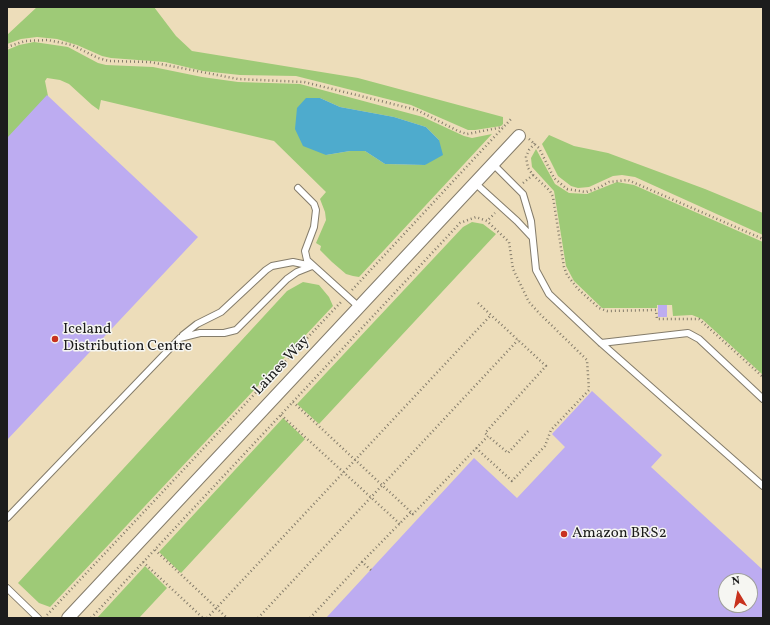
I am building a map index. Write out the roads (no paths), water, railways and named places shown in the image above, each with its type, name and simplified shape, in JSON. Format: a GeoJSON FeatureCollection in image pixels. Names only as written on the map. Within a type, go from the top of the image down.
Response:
{"type":"FeatureCollection","features":[{"type":"Feature","properties":{"kind":"street","name":"Laines Way"},"geometry":{"type":"LineString","coordinates":[[68,618],[493,164],[519,132]]}},
{"type":"Feature","properties":{"kind":"lane"},"geometry":{"type":"LineString","coordinates":[[493,164],[523,194],[527,205],[536,270],[543,286],[549,294],[601,343],[763,486]]}},
{"type":"Feature","properties":{"kind":"lane"},"geometry":{"type":"LineString","coordinates":[[475,183],[517,221],[532,237]]}},
{"type":"Feature","properties":{"kind":"lane"},"geometry":{"type":"LineString","coordinates":[[298,188],[314,204],[316,210],[314,227],[305,251],[307,260],[359,307]]}},
{"type":"Feature","properties":{"kind":"lane"},"geometry":{"type":"LineString","coordinates":[[7,518],[180,338],[197,324],[221,312],[272,266],[293,262],[312,266]]}},
{"type":"Feature","properties":{"kind":"lane"},"geometry":{"type":"LineString","coordinates":[[180,338],[200,332],[224,333],[236,330],[287,279],[297,272],[312,266]]}},
{"type":"Feature","properties":{"kind":"lane"},"geometry":{"type":"LineString","coordinates":[[601,343],[688,332],[699,339],[763,399]]}},
{"type":"Feature","properties":{"kind":"lane"},"geometry":{"type":"LineString","coordinates":[[7,588],[38,618]]}},
{"type":"Feature","properties":{"kind":"water"},"geometry":{"type":"Polygon","coordinates":[[[306,98],[320,98],[340,107],[394,117],[426,127],[439,140],[443,155],[425,165],[385,164],[365,151],[350,151],[326,155],[303,146],[295,129],[297,108],[306,98]]]}},
{"type":"Feature","properties":{"kind":"place","name":"Iceland Distribution Centre"},"geometry":{"type":"Point","coordinates":[55,339]}},
{"type":"Feature","properties":{"kind":"place","name":"Amazon BRS2"},"geometry":{"type":"Point","coordinates":[564,534]}}]}
